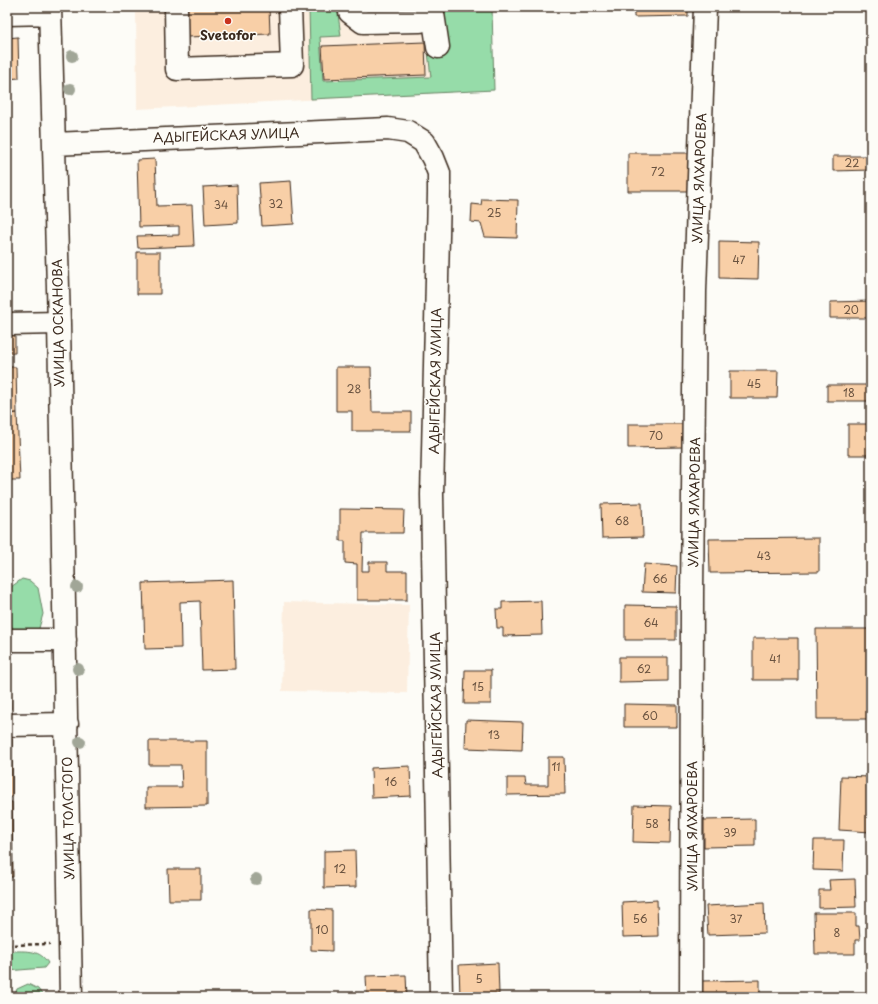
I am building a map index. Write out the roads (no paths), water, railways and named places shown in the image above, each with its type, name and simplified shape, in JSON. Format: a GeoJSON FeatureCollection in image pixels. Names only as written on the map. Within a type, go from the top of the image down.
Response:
{"type":"FeatureCollection","features":[{"type":"Feature","properties":{"kind":"street"},"geometry":{"type":"LineString","coordinates":[[176,7],[177,69],[292,65],[290,7]]}},
{"type":"Feature","properties":{"kind":"street"},"geometry":{"type":"LineString","coordinates":[[350,7],[350,12],[363,22],[420,21],[432,7]]}},
{"type":"Feature","properties":{"kind":"street"},"geometry":{"type":"LineString","coordinates":[[432,7],[438,47]]}},
{"type":"Feature","properties":{"kind":"street","name":"УЛИЦА ЯЛХАРОЕВА"},"geometry":{"type":"LineString","coordinates":[[691,997],[692,594],[695,291],[705,7]]}},
{"type":"Feature","properties":{"kind":"street"},"geometry":{"type":"LineString","coordinates":[[7,14],[50,10]]}},
{"type":"Feature","properties":{"kind":"street","name":"УЛИЦА ОСКАНОВА"},"geometry":{"type":"LineString","coordinates":[[50,10],[65,640]]}},
{"type":"Feature","properties":{"kind":"street","name":"АДЫГЕЙСКАЯ УЛИЦА"},"geometry":{"type":"LineString","coordinates":[[54,144],[388,128],[408,132],[424,142],[433,158],[439,173],[432,496],[441,997]]}},
{"type":"Feature","properties":{"kind":"street"},"geometry":{"type":"LineString","coordinates":[[7,324],[58,322]]}},
{"type":"Feature","properties":{"kind":"street"},"geometry":{"type":"LineString","coordinates":[[7,640],[65,640]]}},
{"type":"Feature","properties":{"kind":"street","name":"УЛИЦА ТОЛСТОГО"},"geometry":{"type":"LineString","coordinates":[[65,640],[72,997]]}},
{"type":"Feature","properties":{"kind":"street"},"geometry":{"type":"LineString","coordinates":[[7,725],[67,724]]}},
{"type":"Feature","properties":{"kind":"place","name":"Svetofor"},"geometry":{"type":"Point","coordinates":[228,21]}}]}
